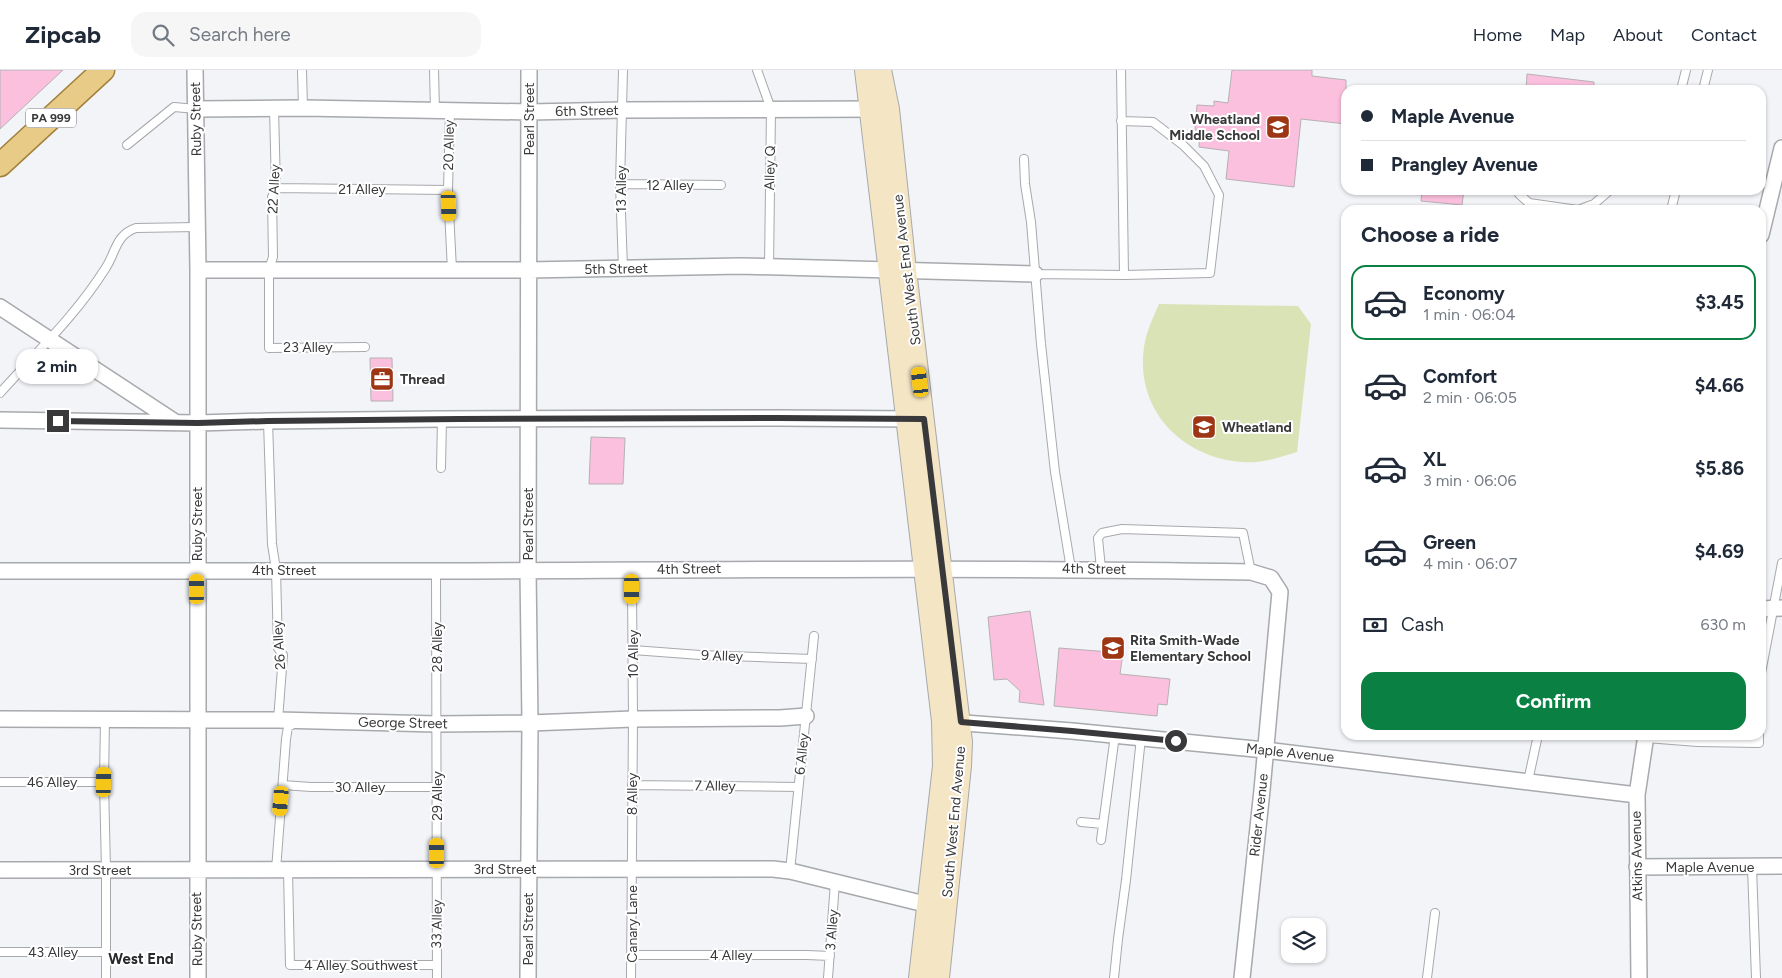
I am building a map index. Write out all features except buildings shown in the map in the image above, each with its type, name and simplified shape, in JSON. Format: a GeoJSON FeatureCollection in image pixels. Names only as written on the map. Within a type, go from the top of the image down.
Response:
{"type":"FeatureCollection","features":[{"type":"Feature","properties":{"kind":"main road","name":"South West End Avenue"},"geometry":{"type":"LineString","coordinates":[[865,70],[879,109]]}},
{"type":"Feature","properties":{"kind":"main road","name":"South West End Avenue"},"geometry":{"type":"LineString","coordinates":[[881,70],[879,109],[897,270],[952,722],[961,766],[937,907],[919,978]]}},
{"type":"Feature","properties":{"kind":"main road","name":"PA 999"},"geometry":{"type":"LineString","coordinates":[[0,165],[94,73]]}},
{"type":"Feature","properties":{"kind":"main road","name":"South West End Avenue"},"geometry":{"type":"LineString","coordinates":[[937,907],[940,978]]}},
{"type":"Feature","properties":{"kind":"street","name":"Ruby Street"},"geometry":{"type":"LineString","coordinates":[[195,70],[198,270],[198,978]]}},
{"type":"Feature","properties":{"kind":"street","name":"Pearl Street"},"geometry":{"type":"LineString","coordinates":[[528,978],[530,723],[527,419],[529,70]]}},
{"type":"Feature","properties":{"kind":"street","name":"6th Street"},"geometry":{"type":"LineString","coordinates":[[196,109],[303,108],[530,112],[879,109]]}},
{"type":"Feature","properties":{"kind":"street"},"geometry":{"type":"LineString","coordinates":[[1766,214],[1782,148]]}},
{"type":"Feature","properties":{"kind":"street","name":"5th Street"},"geometry":{"type":"LineString","coordinates":[[198,270],[528,270],[741,266],[1034,274]]}},
{"type":"Feature","properties":{"kind":"street"},"geometry":{"type":"LineString","coordinates":[[0,307],[175,422]]}},
{"type":"Feature","properties":{"kind":"street"},"geometry":{"type":"LineString","coordinates":[[0,420],[198,423],[442,419],[915,419]]}},
{"type":"Feature","properties":{"kind":"street","name":"4th Street"},"geometry":{"type":"LineString","coordinates":[[0,571],[436,571],[744,568],[1101,569],[1251,572],[1271,578],[1280,592]]}},
{"type":"Feature","properties":{"kind":"street","name":"Rider Avenue"},"geometry":{"type":"LineString","coordinates":[[1242,978],[1280,592]]}},
{"type":"Feature","properties":{"kind":"street","name":"George Street"},"geometry":{"type":"LineString","coordinates":[[0,719],[278,720],[437,724],[806,716]]}},
{"type":"Feature","properties":{"kind":"street","name":"Maple Avenue"},"geometry":{"type":"LineString","coordinates":[[952,722],[1115,735],[1265,750],[1637,795]]}},
{"type":"Feature","properties":{"kind":"street","name":"Atkins Avenue"},"geometry":{"type":"LineString","coordinates":[[1639,978],[1637,795],[1646,740]]}},
{"type":"Feature","properties":{"kind":"street","name":"Maple Avenue"},"geometry":{"type":"LineString","coordinates":[[1637,867],[1782,866]]}},
{"type":"Feature","properties":{"kind":"street","name":"3rd Street"},"geometry":{"type":"LineString","coordinates":[[0,870],[773,869],[937,907]]}},
{"type":"Feature","properties":{"kind":"lane"},"geometry":{"type":"LineString","coordinates":[[302,70],[303,108]]}},
{"type":"Feature","properties":{"kind":"lane","name":"20 Alley"},"geometry":{"type":"LineString","coordinates":[[434,70],[442,111],[452,270]]}},
{"type":"Feature","properties":{"kind":"lane","name":"13 Alley"},"geometry":{"type":"LineString","coordinates":[[623,70],[620,184],[623,269]]}},
{"type":"Feature","properties":{"kind":"lane","name":"Alley Q"},"geometry":{"type":"LineString","coordinates":[[758,70],[771,109],[770,267]]}},
{"type":"Feature","properties":{"kind":"lane"},"geometry":{"type":"LineString","coordinates":[[1121,70],[1124,275]]}},
{"type":"Feature","properties":{"kind":"lane"},"geometry":{"type":"LineString","coordinates":[[1682,85],[1686,70]]}},
{"type":"Feature","properties":{"kind":"lane"},"geometry":{"type":"LineString","coordinates":[[1704,85],[1708,70]]}},
{"type":"Feature","properties":{"kind":"lane"},"geometry":{"type":"LineString","coordinates":[[127,146],[174,107],[196,109]]}},
{"type":"Feature","properties":{"kind":"lane","name":"22 Alley"},"geometry":{"type":"LineString","coordinates":[[269,269],[273,257],[272,197],[276,188],[274,109]]}},
{"type":"Feature","properties":{"kind":"lane"},"geometry":{"type":"LineString","coordinates":[[1034,274],[1124,275],[1210,273],[1219,195],[1204,166],[1183,145],[1153,122],[1121,121]]}},
{"type":"Feature","properties":{"kind":"lane"},"geometry":{"type":"LineString","coordinates":[[1024,159],[1055,472],[1071,569]]}},
{"type":"Feature","properties":{"kind":"lane","name":"12 Alley"},"geometry":{"type":"LineString","coordinates":[[620,184],[721,185]]}},
{"type":"Feature","properties":{"kind":"lane","name":"21 Alley"},"geometry":{"type":"LineString","coordinates":[[276,188],[448,190]]}},
{"type":"Feature","properties":{"kind":"lane"},"geometry":{"type":"LineString","coordinates":[[1520,195],[1530,202],[1548,205]]}},
{"type":"Feature","properties":{"kind":"lane"},"geometry":{"type":"LineString","coordinates":[[1591,205],[1604,195]]}},
{"type":"Feature","properties":{"kind":"lane"},"geometry":{"type":"LineString","coordinates":[[0,393],[81,304],[106,267],[118,241],[127,231],[136,228],[197,227]]}},
{"type":"Feature","properties":{"kind":"lane","name":"23 Alley"},"geometry":{"type":"LineString","coordinates":[[269,269],[270,348],[366,347]]}},
{"type":"Feature","properties":{"kind":"lane"},"geometry":{"type":"LineString","coordinates":[[441,468],[442,419]]}},
{"type":"Feature","properties":{"kind":"lane","name":"26 Alley"},"geometry":{"type":"LineString","coordinates":[[268,421],[278,648],[282,655],[278,720]]}},
{"type":"Feature","properties":{"kind":"lane"},"geometry":{"type":"LineString","coordinates":[[1101,569],[1098,538],[1102,533],[1122,529],[1243,533],[1251,572]]}},
{"type":"Feature","properties":{"kind":"lane"},"geometry":{"type":"LineString","coordinates":[[1766,643],[1782,563]]}},
{"type":"Feature","properties":{"kind":"lane","name":"28 Alley"},"geometry":{"type":"LineString","coordinates":[[436,571],[437,724]]}},
{"type":"Feature","properties":{"kind":"lane","name":"10 Alley"},"geometry":{"type":"LineString","coordinates":[[632,589],[633,719]]}},
{"type":"Feature","properties":{"kind":"lane","name":"6 Alley"},"geometry":{"type":"LineString","coordinates":[[790,872],[814,636]]}},
{"type":"Feature","properties":{"kind":"lane","name":"9 Alley"},"geometry":{"type":"LineString","coordinates":[[632,650],[700,655],[812,659]]}},
{"type":"Feature","properties":{"kind":"lane"},"geometry":{"type":"LineString","coordinates":[[105,719],[106,978]]}},
{"type":"Feature","properties":{"kind":"lane","name":"8 Alley"},"geometry":{"type":"LineString","coordinates":[[632,870],[633,719]]}},
{"type":"Feature","properties":{"kind":"lane"},"geometry":{"type":"LineString","coordinates":[[282,870],[282,785],[288,727],[299,721]]}},
{"type":"Feature","properties":{"kind":"lane","name":"29 Alley"},"geometry":{"type":"LineString","coordinates":[[437,724],[438,869]]}},
{"type":"Feature","properties":{"kind":"lane"},"geometry":{"type":"LineString","coordinates":[[1101,840],[1115,735]]}},
{"type":"Feature","properties":{"kind":"lane"},"geometry":{"type":"LineString","coordinates":[[1114,978],[1141,738]]}},
{"type":"Feature","properties":{"kind":"lane"},"geometry":{"type":"LineString","coordinates":[[1528,781],[1537,740]]}},
{"type":"Feature","properties":{"kind":"lane"},"geometry":{"type":"LineString","coordinates":[[1677,740],[1759,743],[1759,740]]}},
{"type":"Feature","properties":{"kind":"lane","name":"46 Alley"},"geometry":{"type":"LineString","coordinates":[[0,782],[104,782]]}},
{"type":"Feature","properties":{"kind":"lane","name":"30 Alley"},"geometry":{"type":"LineString","coordinates":[[282,785],[311,787],[437,786]]}},
{"type":"Feature","properties":{"kind":"lane","name":"7 Alley"},"geometry":{"type":"LineString","coordinates":[[632,785],[798,787]]}},
{"type":"Feature","properties":{"kind":"lane"},"geometry":{"type":"LineString","coordinates":[[1081,822],[1104,824]]}},
{"type":"Feature","properties":{"kind":"lane"},"geometry":{"type":"LineString","coordinates":[[1752,866],[1756,978]]}},
{"type":"Feature","properties":{"kind":"lane","name":"33 Alley"},"geometry":{"type":"LineString","coordinates":[[437,978],[438,869]]}},
{"type":"Feature","properties":{"kind":"lane","name":"4 Alley Southwest"},"geometry":{"type":"LineString","coordinates":[[282,870],[290,965],[437,965]]}},
{"type":"Feature","properties":{"kind":"lane","name":"Canary Lane"},"geometry":{"type":"LineString","coordinates":[[631,978],[632,870]]}},
{"type":"Feature","properties":{"kind":"lane","name":"3 Alley"},"geometry":{"type":"LineString","coordinates":[[828,978],[835,882]]}},
{"type":"Feature","properties":{"kind":"lane"},"geometry":{"type":"LineString","coordinates":[[1427,978],[1435,913]]}},
{"type":"Feature","properties":{"kind":"lane","name":"43 Alley"},"geometry":{"type":"LineString","coordinates":[[0,952],[106,952]]}},
{"type":"Feature","properties":{"kind":"lane","name":"4 Alley"},"geometry":{"type":"LineString","coordinates":[[631,955],[830,956]]}},
{"type":"Feature","properties":{"kind":"green space"},"geometry":{"type":"Polygon","coordinates":[[[1159,304],[1298,306],[1311,324],[1297,452],[1256,462],[1242,462],[1220,458],[1200,451],[1182,440],[1167,426],[1155,409],[1147,390],[1143,370],[1145,341],[1159,304]]]}},
{"type":"Feature","properties":{"kind":"place","name":"Wheatland Middle School"},"geometry":{"type":"Point","coordinates":[1278,127]}},
{"type":"Feature","properties":{"kind":"place","name":"Thread"},"geometry":{"type":"Point","coordinates":[382,379]}},
{"type":"Feature","properties":{"kind":"place","name":"Wheatland"},"geometry":{"type":"Point","coordinates":[1204,427]}},
{"type":"Feature","properties":{"kind":"place","name":"Rita Smith-Wade Elementary School"},"geometry":{"type":"Point","coordinates":[1113,648]}},
{"type":"Feature","properties":{"kind":"district","name":"West End"},"geometry":{"type":"Point","coordinates":[141,959]}},
{"type":"Feature","properties":{"kind":"route"},"geometry":{"type":"LineString","coordinates":[[58,421],[198,423],[459,419],[924,419],[961,722],[1176,741]]}}]}
